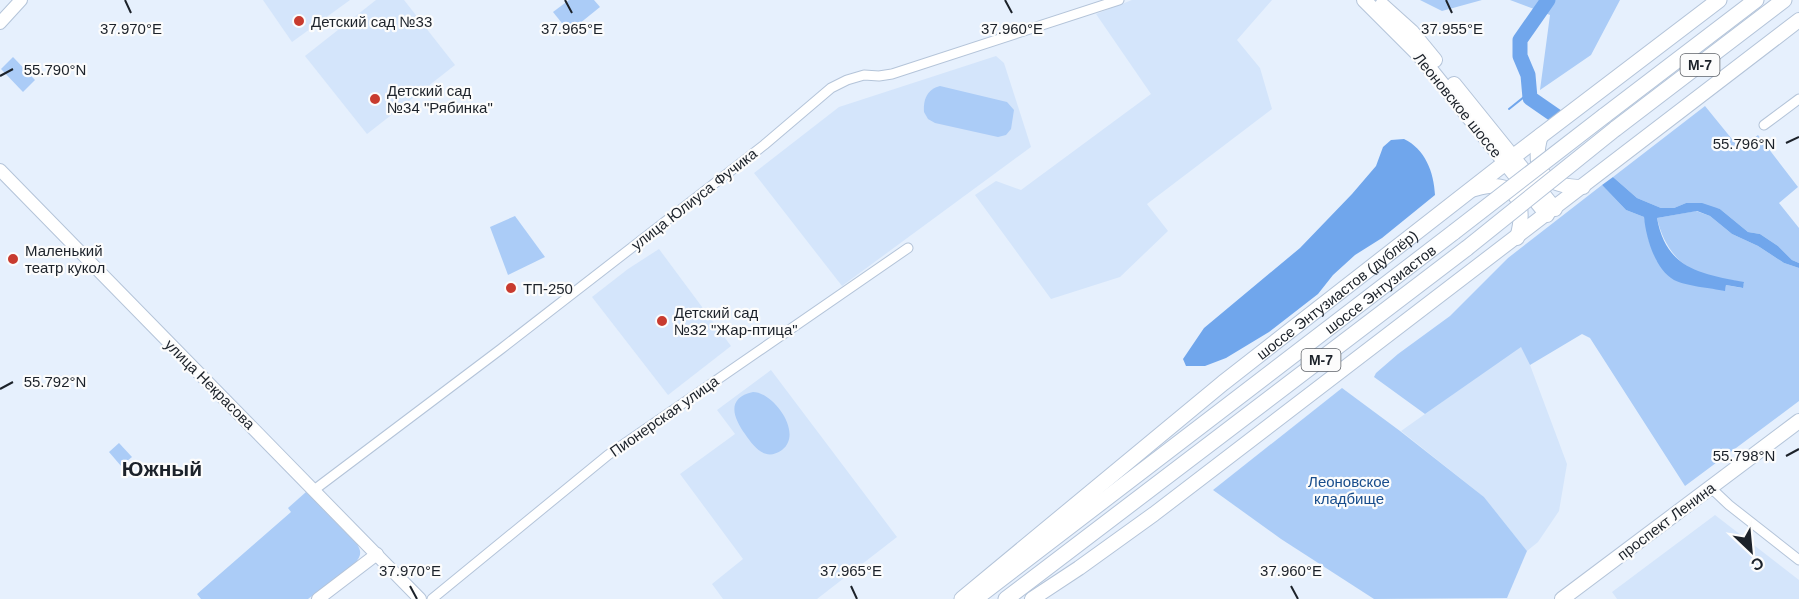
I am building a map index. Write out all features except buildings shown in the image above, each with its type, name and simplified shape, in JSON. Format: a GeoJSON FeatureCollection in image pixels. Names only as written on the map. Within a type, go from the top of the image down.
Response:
{"type":"FeatureCollection","features":[{"type":"Feature","properties":{"kind":"main road","name":"Леоновское шоссе"},"geometry":{"type":"LineString","coordinates":[[1364,0],[1419,55],[1551,212]]}},
{"type":"Feature","properties":{"kind":"main road","name":"Леоновское шоссе"},"geometry":{"type":"LineString","coordinates":[[1376,0],[1397,17],[1426,49],[1509,160]]}},
{"type":"Feature","properties":{"kind":"main road","name":"шоссе Энтузиастов (дублёр)"},"geometry":{"type":"LineString","coordinates":[[962,599],[1223,383],[1719,0]]}},
{"type":"Feature","properties":{"kind":"main road","name":"шоссе Энтузиастов"},"geometry":{"type":"LineString","coordinates":[[975,599],[1756,0]]}},
{"type":"Feature","properties":{"kind":"main road","name":"шоссе Энтузиастов"},"geometry":{"type":"LineString","coordinates":[[1006,599],[1467,248],[1616,129],[1784,0]]}},
{"type":"Feature","properties":{"kind":"main road"},"geometry":{"type":"LineString","coordinates":[[1032,599],[1154,514],[1799,20]]}},
{"type":"Feature","properties":{"kind":"main road"},"geometry":{"type":"LineString","coordinates":[[1546,132],[1537,159],[1544,175],[1552,182],[1562,186],[1588,183]]}},
{"type":"Feature","properties":{"kind":"main road"},"geometry":{"type":"LineString","coordinates":[[1470,190],[1492,185],[1512,194],[1519,202],[1522,213],[1517,238]]}},
{"type":"Feature","properties":{"kind":"main road","name":"проспект Ленина"},"geometry":{"type":"LineString","coordinates":[[1562,599],[1799,421]]}},
{"type":"Feature","properties":{"kind":"street"},"geometry":{"type":"LineString","coordinates":[[0,23],[21,0]]}},
{"type":"Feature","properties":{"kind":"street","name":"улица Юлиуса Фучика"},"geometry":{"type":"LineString","coordinates":[[314,490],[493,355],[726,174],[831,88],[864,75],[892,74],[1119,0]]}},
{"type":"Feature","properties":{"kind":"street"},"geometry":{"type":"LineString","coordinates":[[1764,125],[1799,99]]}},
{"type":"Feature","properties":{"kind":"street","name":"улица Некрасова"},"geometry":{"type":"LineString","coordinates":[[0,170],[420,599]]}},
{"type":"Feature","properties":{"kind":"street","name":"Пионерская улица"},"geometry":{"type":"LineString","coordinates":[[432,599],[608,455],[908,248]]}},
{"type":"Feature","properties":{"kind":"street"},"geometry":{"type":"LineString","coordinates":[[1710,487],[1729,505],[1799,560]]}},
{"type":"Feature","properties":{"kind":"street"},"geometry":{"type":"LineString","coordinates":[[318,599],[377,554]]}},
{"type":"Feature","properties":{"kind":"shaded area","name":"Детский сад №33"},"geometry":{"type":"Polygon","coordinates":[[[263,0],[350,0],[292,42],[263,0]]]}},
{"type":"Feature","properties":{"kind":"shaded area","name":"Детский сад №34 \"Рябинка\""},"geometry":{"type":"Polygon","coordinates":[[[376,0],[404,0],[455,65],[367,134],[305,56],[376,0]]]}},
{"type":"Feature","properties":{"kind":"shaded area"},"geometry":{"type":"Polygon","coordinates":[[[1132,0],[1272,0],[1237,40],[1260,68],[1272,109],[1147,204],[1168,231],[1120,277],[1051,299],[975,195],[996,181],[1021,190],[1151,94],[1096,14],[1132,0]]]}},
{"type":"Feature","properties":{"kind":"shaded area"},"geometry":{"type":"Polygon","coordinates":[[[996,56],[1004,63],[1031,147],[842,286],[754,173],[839,107],[996,56]]]}},
{"type":"Feature","properties":{"kind":"shaded area"},"geometry":{"type":"Polygon","coordinates":[[[1404,139],[1418,149],[1427,162],[1433,178],[1435,195],[1382,238],[1355,255],[1333,275],[1318,294],[1269,332],[1226,358],[1205,366],[1186,366],[1183,359],[1204,328],[1300,248],[1376,166],[1383,147],[1391,140],[1404,139]]]}},
{"type":"Feature","properties":{"kind":"shaded area"},"geometry":{"type":"Polygon","coordinates":[[[1613,177],[1637,198],[1661,208],[1674,208],[1686,203],[1702,203],[1720,209],[1748,232],[1760,234],[1778,246],[1792,260],[1799,263],[1799,268],[1784,263],[1758,246],[1732,234],[1710,216],[1697,211],[1657,218],[1668,248],[1677,259],[1688,266],[1714,276],[1744,282],[1743,288],[1726,285],[1725,291],[1674,280],[1667,275],[1657,261],[1647,234],[1644,217],[1626,210],[1602,185],[1613,177]]]}},
{"type":"Feature","properties":{"kind":"shaded area","name":"Детский сад №32 \"Жар-птица\""},"geometry":{"type":"Polygon","coordinates":[[[659,249],[731,346],[668,395],[592,297],[659,249]]]}},
{"type":"Feature","properties":{"kind":"shaded area"},"geometry":{"type":"Polygon","coordinates":[[[1521,346],[1567,464],[1559,511],[1538,542],[1527,551],[1484,497],[1401,431],[1521,346]]]}},
{"type":"Feature","properties":{"kind":"shaded area"},"geometry":{"type":"Polygon","coordinates":[[[771,370],[897,537],[817,599],[723,599],[712,584],[743,559],[680,474],[735,434],[717,410],[771,370]]]}},
{"type":"Feature","properties":{"kind":"shaded area"},"geometry":{"type":"Polygon","coordinates":[[[1715,515],[1799,580],[1799,599],[1617,599],[1612,592],[1715,515]]]}},
{"type":"Feature","properties":{"kind":"green space"},"geometry":{"type":"Polygon","coordinates":[[[569,0],[594,0],[600,7],[569,32],[553,12],[569,0]]]}},
{"type":"Feature","properties":{"kind":"green space"},"geometry":{"type":"Polygon","coordinates":[[[1420,0],[1482,0],[1442,11],[1420,0]]]}},
{"type":"Feature","properties":{"kind":"green space"},"geometry":{"type":"Polygon","coordinates":[[[1510,0],[1620,0],[1591,55],[1540,90],[1550,15],[1510,0]]]}},
{"type":"Feature","properties":{"kind":"green space"},"geometry":{"type":"Polygon","coordinates":[[[13,57],[35,80],[23,92],[1,69],[13,57]]]}},
{"type":"Feature","properties":{"kind":"green space"},"geometry":{"type":"Polygon","coordinates":[[[940,86],[1007,102],[1014,110],[1011,129],[1006,135],[998,137],[935,123],[928,119],[924,112],[925,99],[929,92],[940,86]]]}},
{"type":"Feature","properties":{"kind":"green space"},"geometry":{"type":"Polygon","coordinates":[[[1705,106],[1740,149],[1758,135],[1798,187],[1779,203],[1799,228],[1799,263],[1760,234],[1748,232],[1720,209],[1686,203],[1674,208],[1661,208],[1637,198],[1613,177],[1705,106]]]}},
{"type":"Feature","properties":{"kind":"green space"},"geometry":{"type":"Polygon","coordinates":[[[1602,185],[1626,210],[1644,217],[1649,241],[1657,261],[1725,290],[1726,285],[1742,288],[1744,283],[1707,276],[1685,265],[1667,245],[1657,218],[1696,211],[1710,216],[1732,234],[1758,246],[1784,263],[1799,268],[1799,401],[1685,486],[1590,338],[1582,334],[1530,365],[1521,347],[1425,414],[1374,377],[1398,354],[1450,316],[1508,258],[1602,185]]]}},
{"type":"Feature","properties":{"kind":"green space"},"geometry":{"type":"Polygon","coordinates":[[[515,216],[545,257],[508,275],[490,227],[515,216]]]}},
{"type":"Feature","properties":{"kind":"green space","name":"Леоновское кладбище"},"geometry":{"type":"Polygon","coordinates":[[[1342,388],[1484,497],[1527,551],[1507,598],[1374,599],[1281,539],[1213,490],[1342,388]]]}},
{"type":"Feature","properties":{"kind":"green space"},"geometry":{"type":"Polygon","coordinates":[[[753,392],[761,394],[777,406],[788,424],[790,434],[788,443],[776,453],[765,454],[756,448],[737,421],[735,403],[744,395],[753,392]]]}},
{"type":"Feature","properties":{"kind":"green space"},"geometry":{"type":"Polygon","coordinates":[[[119,443],[132,457],[121,466],[109,452],[119,443]]]}},
{"type":"Feature","properties":{"kind":"green space"},"geometry":{"type":"Polygon","coordinates":[[[306,492],[357,544],[360,554],[355,563],[308,599],[201,599],[197,594],[291,512],[288,508],[306,492]]]}},
{"type":"Feature","properties":{"kind":"waterway"},"geometry":{"type":"LineString","coordinates":[[1548,0],[1520,40],[1520,56],[1528,75],[1530,98],[1556,116]]}},
{"type":"Feature","properties":{"kind":"waterway"},"geometry":{"type":"LineString","coordinates":[[1509,109],[1529,93]]}},
{"type":"Feature","properties":{"kind":"place","name":"Детский сад №33"},"geometry":{"type":"Point","coordinates":[299,21]}},
{"type":"Feature","properties":{"kind":"place","name":"Детский сад №34 \"Рябинка\""},"geometry":{"type":"Point","coordinates":[375,99]}},
{"type":"Feature","properties":{"kind":"place","name":"Маленький театр кукол"},"geometry":{"type":"Point","coordinates":[13,259]}},
{"type":"Feature","properties":{"kind":"place","name":"ТП-250"},"geometry":{"type":"Point","coordinates":[511,288]}},
{"type":"Feature","properties":{"kind":"place","name":"Детский сад №32 \"Жар-птица\""},"geometry":{"type":"Point","coordinates":[662,321]}},
{"type":"Feature","properties":{"kind":"district","name":"Южный"},"geometry":{"type":"Point","coordinates":[162,468]}}]}
